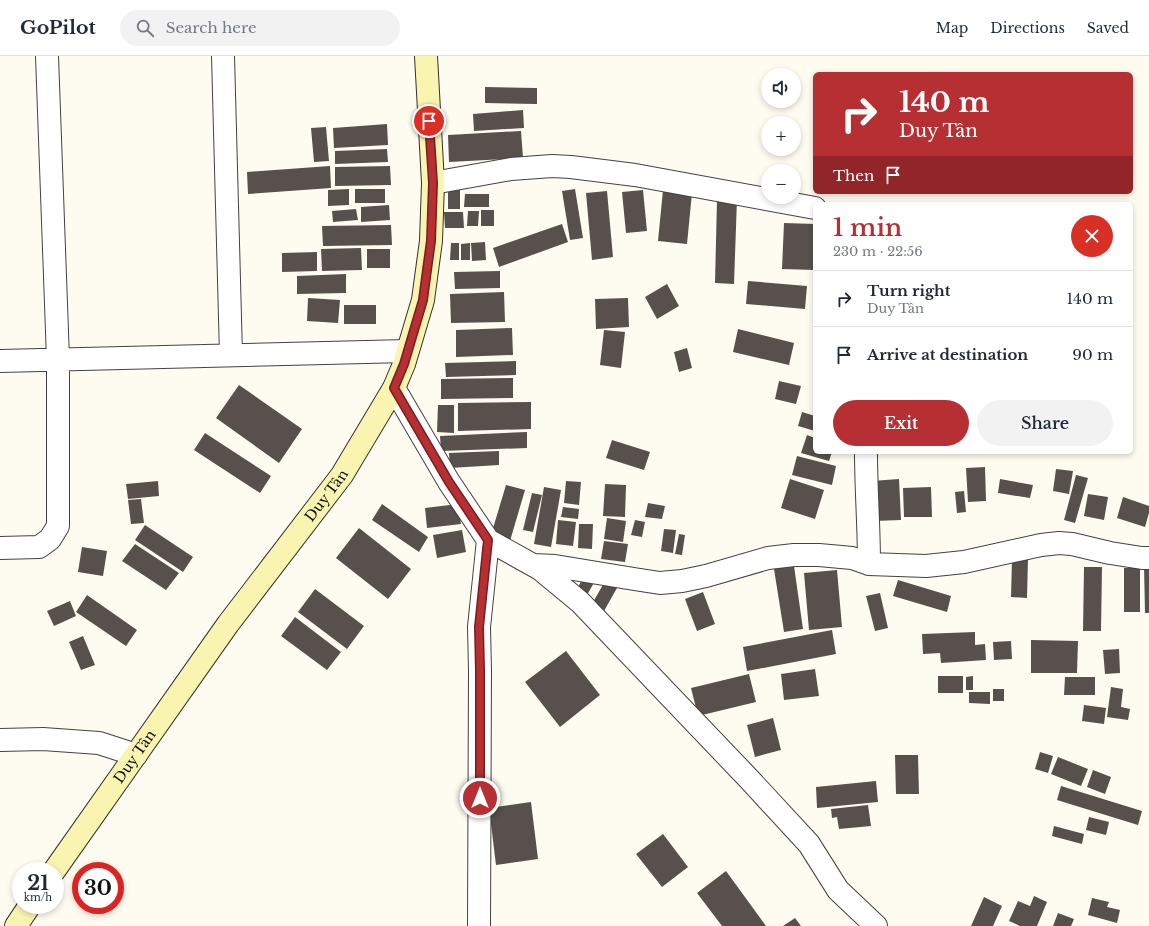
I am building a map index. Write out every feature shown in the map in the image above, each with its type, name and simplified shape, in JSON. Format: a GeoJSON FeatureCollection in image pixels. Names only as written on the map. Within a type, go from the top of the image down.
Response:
{"type":"FeatureCollection","features":[{"type":"Feature","properties":{"kind":"street"},"geometry":{"type":"LineString","coordinates":[[0,548],[39,547],[50,539],[58,526],[58,359],[47,56]]}},
{"type":"Feature","properties":{"kind":"street"},"geometry":{"type":"LineString","coordinates":[[223,56],[231,355]]}},
{"type":"Feature","properties":{"kind":"street","name":"Duy Tân"},"geometry":{"type":"LineString","coordinates":[[60,862],[228,624],[342,475],[394,388],[404,364],[423,300],[431,241],[433,183],[426,56]]}},
{"type":"Feature","properties":{"kind":"street"},"geometry":{"type":"LineString","coordinates":[[433,183],[511,169],[552,166],[571,167],[635,175],[813,208]]}},
{"type":"Feature","properties":{"kind":"street"},"geometry":{"type":"LineString","coordinates":[[0,361],[408,351]]}},
{"type":"Feature","properties":{"kind":"street"},"geometry":{"type":"LineString","coordinates":[[394,388],[449,482],[488,540],[545,572],[580,602],[744,773],[809,844],[838,890],[876,926]]}},
{"type":"Feature","properties":{"kind":"street"},"geometry":{"type":"LineString","coordinates":[[866,454],[869,564]]}},
{"type":"Feature","properties":{"kind":"street"},"geometry":{"type":"LineString","coordinates":[[479,926],[479,627],[488,540]]}},
{"type":"Feature","properties":{"kind":"street"},"geometry":{"type":"LineString","coordinates":[[534,565],[555,566],[605,573],[660,583],[682,581],[706,576],[768,558],[794,555],[819,555],[852,558],[869,564],[926,566],[964,562],[1041,545],[1058,543],[1072,544],[1110,553],[1149,558]]}},
{"type":"Feature","properties":{"kind":"street"},"geometry":{"type":"LineString","coordinates":[[0,740],[43,739],[99,743],[136,755]]}},
{"type":"Feature","properties":{"kind":"street"},"geometry":{"type":"LineString","coordinates":[[16,926],[24,914]]}},
{"type":"Feature","properties":{"kind":"building"},"geometry":{"type":"Polygon","coordinates":[[[485,87],[537,88],[537,104],[485,103],[485,87]]]}},
{"type":"Feature","properties":{"kind":"building"},"geometry":{"type":"Polygon","coordinates":[[[523,110],[524,128],[474,131],[473,114],[523,110]]]}},
{"type":"Feature","properties":{"kind":"building"},"geometry":{"type":"Polygon","coordinates":[[[387,124],[388,145],[334,148],[333,128],[387,124]]]}},
{"type":"Feature","properties":{"kind":"building"},"geometry":{"type":"Polygon","coordinates":[[[326,127],[329,161],[314,162],[311,128],[326,127]]]}},
{"type":"Feature","properties":{"kind":"building"},"geometry":{"type":"Polygon","coordinates":[[[521,131],[523,158],[449,162],[448,135],[521,131]]]}},
{"type":"Feature","properties":{"kind":"building"},"geometry":{"type":"Polygon","coordinates":[[[387,149],[388,162],[335,164],[335,151],[387,149]]]}},
{"type":"Feature","properties":{"kind":"building"},"geometry":{"type":"Polygon","coordinates":[[[330,166],[331,188],[248,194],[247,172],[330,166]]]}},
{"type":"Feature","properties":{"kind":"building"},"geometry":{"type":"Polygon","coordinates":[[[390,166],[391,185],[335,186],[335,167],[390,166]]]}},
{"type":"Feature","properties":{"kind":"building"},"geometry":{"type":"Polygon","coordinates":[[[349,189],[349,205],[328,206],[328,190],[349,189]]]}},
{"type":"Feature","properties":{"kind":"building"},"geometry":{"type":"Polygon","coordinates":[[[355,189],[385,189],[385,203],[355,203],[355,189]]]}},
{"type":"Feature","properties":{"kind":"building"},"geometry":{"type":"Polygon","coordinates":[[[575,189],[583,238],[570,240],[562,191],[575,189]]]}},
{"type":"Feature","properties":{"kind":"building"},"geometry":{"type":"Polygon","coordinates":[[[460,190],[460,209],[448,209],[448,191],[460,190]]]}},
{"type":"Feature","properties":{"kind":"building"},"geometry":{"type":"Polygon","coordinates":[[[643,190],[647,231],[626,233],[622,192],[643,190]]]}},
{"type":"Feature","properties":{"kind":"building"},"geometry":{"type":"Polygon","coordinates":[[[663,190],[692,193],[687,244],[658,241],[663,190]]]}},
{"type":"Feature","properties":{"kind":"building"},"geometry":{"type":"Polygon","coordinates":[[[607,191],[613,257],[592,260],[586,193],[607,191]]]}},
{"type":"Feature","properties":{"kind":"building"},"geometry":{"type":"Polygon","coordinates":[[[465,194],[489,194],[489,207],[464,207],[465,194]]]}},
{"type":"Feature","properties":{"kind":"building"},"geometry":{"type":"Polygon","coordinates":[[[717,199],[737,199],[734,284],[715,283],[717,199]]]}},
{"type":"Feature","properties":{"kind":"building"},"geometry":{"type":"Polygon","coordinates":[[[389,205],[390,220],[361,222],[361,207],[389,205]]]}},
{"type":"Feature","properties":{"kind":"building"},"geometry":{"type":"Polygon","coordinates":[[[356,209],[358,220],[333,222],[332,211],[356,209]]]}},
{"type":"Feature","properties":{"kind":"building"},"geometry":{"type":"Polygon","coordinates":[[[481,210],[494,210],[494,226],[481,226],[481,210]]]}},
{"type":"Feature","properties":{"kind":"building"},"geometry":{"type":"Polygon","coordinates":[[[468,211],[479,211],[478,226],[467,226],[468,211]]]}},
{"type":"Feature","properties":{"kind":"building"},"geometry":{"type":"Polygon","coordinates":[[[444,212],[463,212],[464,228],[445,228],[444,212]]]}},
{"type":"Feature","properties":{"kind":"building"},"geometry":{"type":"Polygon","coordinates":[[[784,223],[813,224],[813,270],[782,269],[784,223]]]}},
{"type":"Feature","properties":{"kind":"building"},"geometry":{"type":"Polygon","coordinates":[[[562,224],[568,242],[499,267],[493,248],[562,224]]]}},
{"type":"Feature","properties":{"kind":"building"},"geometry":{"type":"Polygon","coordinates":[[[391,225],[392,245],[323,246],[322,226],[391,225]]]}},
{"type":"Feature","properties":{"kind":"building"},"geometry":{"type":"Polygon","coordinates":[[[485,242],[486,260],[472,261],[471,243],[485,242]]]}},
{"type":"Feature","properties":{"kind":"building"},"geometry":{"type":"Polygon","coordinates":[[[451,243],[459,243],[459,260],[450,260],[451,243]]]}},
{"type":"Feature","properties":{"kind":"building"},"geometry":{"type":"Polygon","coordinates":[[[470,243],[470,260],[461,260],[461,244],[470,243]]]}},
{"type":"Feature","properties":{"kind":"building"},"geometry":{"type":"Polygon","coordinates":[[[361,248],[362,270],[322,271],[321,249],[361,248]]]}},
{"type":"Feature","properties":{"kind":"building"},"geometry":{"type":"Polygon","coordinates":[[[367,249],[390,249],[390,268],[367,268],[367,249]]]}},
{"type":"Feature","properties":{"kind":"building"},"geometry":{"type":"Polygon","coordinates":[[[317,252],[317,271],[282,272],[282,253],[317,252]]]}},
{"type":"Feature","properties":{"kind":"building"},"geometry":{"type":"Polygon","coordinates":[[[500,271],[500,288],[455,289],[454,272],[500,271]]]}},
{"type":"Feature","properties":{"kind":"building"},"geometry":{"type":"Polygon","coordinates":[[[346,274],[346,293],[297,294],[297,276],[346,274]]]}},
{"type":"Feature","properties":{"kind":"building"},"geometry":{"type":"Polygon","coordinates":[[[748,281],[807,286],[805,309],[746,304],[748,281]]]}},
{"type":"Feature","properties":{"kind":"building"},"geometry":{"type":"Polygon","coordinates":[[[667,284],[679,306],[657,319],[645,297],[667,284]]]}},
{"type":"Feature","properties":{"kind":"building"},"geometry":{"type":"Polygon","coordinates":[[[504,292],[505,322],[451,323],[450,294],[504,292]]]}},
{"type":"Feature","properties":{"kind":"building"},"geometry":{"type":"Polygon","coordinates":[[[308,298],[340,300],[338,323],[307,321],[308,298]]]}},
{"type":"Feature","properties":{"kind":"building"},"geometry":{"type":"Polygon","coordinates":[[[628,298],[629,327],[596,329],[595,299],[628,298]]]}},
{"type":"Feature","properties":{"kind":"building"},"geometry":{"type":"Polygon","coordinates":[[[344,305],[376,305],[376,324],[344,324],[344,305]]]}},
{"type":"Feature","properties":{"kind":"building"},"geometry":{"type":"Polygon","coordinates":[[[512,328],[513,355],[456,357],[456,330],[512,328]]]}},
{"type":"Feature","properties":{"kind":"building"},"geometry":{"type":"Polygon","coordinates":[[[738,329],[794,343],[789,365],[733,352],[738,329]]]}},
{"type":"Feature","properties":{"kind":"building"},"geometry":{"type":"Polygon","coordinates":[[[604,330],[625,332],[621,368],[600,365],[604,330]]]}},
{"type":"Feature","properties":{"kind":"building"},"geometry":{"type":"Polygon","coordinates":[[[687,348],[692,368],[679,372],[674,352],[687,348]]]}},
{"type":"Feature","properties":{"kind":"building"},"geometry":{"type":"Polygon","coordinates":[[[516,361],[516,375],[446,377],[445,363],[516,361]]]}},
{"type":"Feature","properties":{"kind":"building"},"geometry":{"type":"Polygon","coordinates":[[[513,378],[513,398],[441,399],[441,379],[513,378]]]}},
{"type":"Feature","properties":{"kind":"building"},"geometry":{"type":"Polygon","coordinates":[[[779,381],[801,386],[796,404],[775,399],[779,381]]]}},
{"type":"Feature","properties":{"kind":"building"},"geometry":{"type":"Polygon","coordinates":[[[239,385],[302,429],[279,463],[216,418],[239,385]]]}},
{"type":"Feature","properties":{"kind":"building"},"geometry":{"type":"Polygon","coordinates":[[[531,402],[531,429],[458,431],[458,403],[531,402]]]}},
{"type":"Feature","properties":{"kind":"building"},"geometry":{"type":"Polygon","coordinates":[[[438,405],[454,405],[454,433],[437,432],[438,405]]]}},
{"type":"Feature","properties":{"kind":"building"},"geometry":{"type":"Polygon","coordinates":[[[802,412],[813,415],[813,430],[798,426],[802,412]]]}},
{"type":"Feature","properties":{"kind":"building"},"geometry":{"type":"Polygon","coordinates":[[[527,432],[527,448],[441,451],[440,436],[527,432]]]}},
{"type":"Feature","properties":{"kind":"building"},"geometry":{"type":"Polygon","coordinates":[[[205,433],[271,476],[260,493],[194,450],[205,433]]]}},
{"type":"Feature","properties":{"kind":"building"},"geometry":{"type":"Polygon","coordinates":[[[807,435],[813,437],[813,454],[831,454],[829,461],[801,453],[807,435]]]}},
{"type":"Feature","properties":{"kind":"building"},"geometry":{"type":"Polygon","coordinates":[[[612,440],[650,452],[644,470],[606,458],[612,440]]]}},
{"type":"Feature","properties":{"kind":"building"},"geometry":{"type":"Polygon","coordinates":[[[499,451],[499,465],[450,468],[449,453],[499,451]]]}},
{"type":"Feature","properties":{"kind":"building"},"geometry":{"type":"Polygon","coordinates":[[[797,456],[836,466],[832,485],[792,475],[797,456]]]}},
{"type":"Feature","properties":{"kind":"building"},"geometry":{"type":"Polygon","coordinates":[[[985,467],[986,501],[968,502],[966,468],[985,467]]]}},
{"type":"Feature","properties":{"kind":"building"},"geometry":{"type":"Polygon","coordinates":[[[1056,469],[1073,471],[1069,494],[1053,491],[1056,469]]]}},
{"type":"Feature","properties":{"kind":"building"},"geometry":{"type":"Polygon","coordinates":[[[1076,475],[1088,478],[1075,523],[1064,520],[1076,475]]]}},
{"type":"Feature","properties":{"kind":"building"},"geometry":{"type":"Polygon","coordinates":[[[790,479],[824,490],[815,519],[781,508],[790,479]]]}},
{"type":"Feature","properties":{"kind":"building"},"geometry":{"type":"Polygon","coordinates":[[[899,479],[901,520],[874,521],[872,481],[899,479]]]}},
{"type":"Feature","properties":{"kind":"building"},"geometry":{"type":"Polygon","coordinates":[[[1000,479],[1033,485],[1030,498],[998,493],[1000,479]]]}},
{"type":"Feature","properties":{"kind":"building"},"geometry":{"type":"Polygon","coordinates":[[[158,481],[159,496],[128,499],[126,484],[158,481]]]}},
{"type":"Feature","properties":{"kind":"building"},"geometry":{"type":"Polygon","coordinates":[[[566,481],[581,482],[579,505],[564,503],[566,481]]]}},
{"type":"Feature","properties":{"kind":"building"},"geometry":{"type":"Polygon","coordinates":[[[605,484],[626,485],[625,517],[603,516],[605,484]]]}},
{"type":"Feature","properties":{"kind":"building"},"geometry":{"type":"Polygon","coordinates":[[[506,485],[525,490],[510,541],[491,535],[506,485]]]}},
{"type":"Feature","properties":{"kind":"building"},"geometry":{"type":"Polygon","coordinates":[[[544,487],[561,490],[551,547],[534,544],[544,487]]]}},
{"type":"Feature","properties":{"kind":"building"},"geometry":{"type":"Polygon","coordinates":[[[931,487],[932,517],[904,517],[903,488],[931,487]]]}},
{"type":"Feature","properties":{"kind":"building"},"geometry":{"type":"Polygon","coordinates":[[[964,491],[966,512],[957,513],[955,492],[964,491]]]}},
{"type":"Feature","properties":{"kind":"building"},"geometry":{"type":"Polygon","coordinates":[[[532,493],[542,495],[533,532],[523,530],[532,493]]]}},
{"type":"Feature","properties":{"kind":"building"},"geometry":{"type":"Polygon","coordinates":[[[1088,494],[1108,497],[1104,520],[1084,516],[1088,494]]]}},
{"type":"Feature","properties":{"kind":"building"},"geometry":{"type":"Polygon","coordinates":[[[1123,497],[1149,506],[1149,513],[1145,527],[1117,518],[1123,497]]]}},
{"type":"Feature","properties":{"kind":"building"},"geometry":{"type":"Polygon","coordinates":[[[141,499],[144,523],[131,524],[128,500],[141,499]]]}},
{"type":"Feature","properties":{"kind":"building"},"geometry":{"type":"Polygon","coordinates":[[[648,503],[665,506],[662,519],[645,517],[648,503]]]}},
{"type":"Feature","properties":{"kind":"building"},"geometry":{"type":"Polygon","coordinates":[[[382,504],[428,537],[419,552],[372,520],[382,504]]]}},
{"type":"Feature","properties":{"kind":"building"},"geometry":{"type":"Polygon","coordinates":[[[458,504],[461,524],[427,528],[425,508],[458,504]]]}},
{"type":"Feature","properties":{"kind":"building"},"geometry":{"type":"Polygon","coordinates":[[[563,507],[579,509],[578,519],[561,517],[563,507]]]}},
{"type":"Feature","properties":{"kind":"building"},"geometry":{"type":"Polygon","coordinates":[[[607,518],[626,521],[623,542],[604,539],[607,518]]]}},
{"type":"Feature","properties":{"kind":"building"},"geometry":{"type":"Polygon","coordinates":[[[558,520],[576,522],[573,546],[556,544],[558,520]]]}},
{"type":"Feature","properties":{"kind":"building"},"geometry":{"type":"Polygon","coordinates":[[[635,520],[645,522],[642,537],[631,535],[635,520]]]}},
{"type":"Feature","properties":{"kind":"building"},"geometry":{"type":"Polygon","coordinates":[[[579,524],[593,524],[592,549],[578,548],[579,524]]]}},
{"type":"Feature","properties":{"kind":"building"},"geometry":{"type":"Polygon","coordinates":[[[145,525],[193,557],[183,572],[135,540],[145,525]]]}},
{"type":"Feature","properties":{"kind":"building"},"geometry":{"type":"Polygon","coordinates":[[[359,528],[411,569],[388,599],[336,558],[359,528]]]}},
{"type":"Feature","properties":{"kind":"building"},"geometry":{"type":"Polygon","coordinates":[[[664,529],[676,530],[673,553],[661,551],[664,529]]]}},
{"type":"Feature","properties":{"kind":"building"},"geometry":{"type":"Polygon","coordinates":[[[462,530],[466,552],[437,558],[433,535],[462,530]]]}},
{"type":"Feature","properties":{"kind":"building"},"geometry":{"type":"Polygon","coordinates":[[[679,534],[685,535],[682,555],[675,554],[679,534]]]}},
{"type":"Feature","properties":{"kind":"building"},"geometry":{"type":"Polygon","coordinates":[[[604,541],[628,544],[625,562],[601,559],[604,541]]]}},
{"type":"Feature","properties":{"kind":"building"},"geometry":{"type":"Polygon","coordinates":[[[135,544],[179,573],[166,590],[122,561],[135,544]]]}},
{"type":"Feature","properties":{"kind":"building"},"geometry":{"type":"Polygon","coordinates":[[[82,547],[107,551],[103,576],[78,572],[82,547]]]}},
{"type":"Feature","properties":{"kind":"building"},"geometry":{"type":"Polygon","coordinates":[[[1012,558],[1028,559],[1027,598],[1011,597],[1012,558]]]}},
{"type":"Feature","properties":{"kind":"building"},"geometry":{"type":"Polygon","coordinates":[[[794,566],[803,629],[784,632],[774,569],[794,566]]]}},
{"type":"Feature","properties":{"kind":"building"},"geometry":{"type":"Polygon","coordinates":[[[1144,566],[1149,566],[1149,613],[1145,613],[1144,566]]]}},
{"type":"Feature","properties":{"kind":"building"},"geometry":{"type":"Polygon","coordinates":[[[1084,567],[1102,567],[1101,631],[1083,631],[1084,567]]]}},
{"type":"Feature","properties":{"kind":"building"},"geometry":{"type":"Polygon","coordinates":[[[1124,568],[1140,568],[1140,612],[1124,612],[1124,568]]]}},
{"type":"Feature","properties":{"kind":"building"},"geometry":{"type":"Polygon","coordinates":[[[837,570],[842,627],[809,630],[804,573],[837,570]]]}},
{"type":"Feature","properties":{"kind":"building"},"geometry":{"type":"Polygon","coordinates":[[[584,576],[595,581],[587,595],[577,589],[584,576]]]}},
{"type":"Feature","properties":{"kind":"building"},"geometry":{"type":"Polygon","coordinates":[[[898,580],[951,596],[947,612],[893,596],[898,580]]]}},
{"type":"Feature","properties":{"kind":"building"},"geometry":{"type":"Polygon","coordinates":[[[605,581],[617,588],[604,611],[592,604],[605,581]]]}},
{"type":"Feature","properties":{"kind":"building"},"geometry":{"type":"Polygon","coordinates":[[[315,589],[364,626],[347,649],[298,612],[315,589]]]}},
{"type":"Feature","properties":{"kind":"building"},"geometry":{"type":"Polygon","coordinates":[[[703,592],[715,624],[697,631],[685,599],[703,592]]]}},
{"type":"Feature","properties":{"kind":"building"},"geometry":{"type":"Polygon","coordinates":[[[880,593],[888,628],[875,631],[866,596],[880,593]]]}},
{"type":"Feature","properties":{"kind":"building"},"geometry":{"type":"Polygon","coordinates":[[[87,595],[137,630],[126,646],[76,612],[87,595]]]}},
{"type":"Feature","properties":{"kind":"building"},"geometry":{"type":"Polygon","coordinates":[[[70,601],[76,616],[54,626],[47,611],[70,601]]]}},
{"type":"Feature","properties":{"kind":"building"},"geometry":{"type":"Polygon","coordinates":[[[295,617],[341,652],[327,670],[281,636],[295,617]]]}},
{"type":"Feature","properties":{"kind":"building"},"geometry":{"type":"Polygon","coordinates":[[[832,630],[836,654],[747,671],[743,647],[832,630]]]}},
{"type":"Feature","properties":{"kind":"building"},"geometry":{"type":"Polygon","coordinates":[[[975,632],[975,645],[985,644],[986,660],[941,663],[940,653],[923,654],[922,634],[975,632]]]}},
{"type":"Feature","properties":{"kind":"building"},"geometry":{"type":"Polygon","coordinates":[[[83,636],[95,665],[81,670],[69,642],[83,636]]]}},
{"type":"Feature","properties":{"kind":"building"},"geometry":{"type":"Polygon","coordinates":[[[1031,640],[1078,641],[1077,673],[1031,673],[1031,640]]]}},
{"type":"Feature","properties":{"kind":"building"},"geometry":{"type":"Polygon","coordinates":[[[1011,641],[1012,659],[994,660],[993,642],[1011,641]]]}},
{"type":"Feature","properties":{"kind":"building"},"geometry":{"type":"Polygon","coordinates":[[[1119,649],[1120,673],[1105,674],[1103,650],[1119,649]]]}},
{"type":"Feature","properties":{"kind":"building"},"geometry":{"type":"Polygon","coordinates":[[[566,651],[600,695],[560,727],[525,682],[566,651]]]}},
{"type":"Feature","properties":{"kind":"building"},"geometry":{"type":"Polygon","coordinates":[[[815,669],[819,696],[784,700],[781,674],[815,669]]]}},
{"type":"Feature","properties":{"kind":"building"},"geometry":{"type":"Polygon","coordinates":[[[749,674],[756,702],[698,716],[691,688],[749,674]]]}},
{"type":"Feature","properties":{"kind":"building"},"geometry":{"type":"Polygon","coordinates":[[[938,676],[963,676],[963,693],[938,693],[938,676]]]}},
{"type":"Feature","properties":{"kind":"building"},"geometry":{"type":"Polygon","coordinates":[[[973,676],[973,690],[966,690],[966,677],[973,676]]]}},
{"type":"Feature","properties":{"kind":"building"},"geometry":{"type":"Polygon","coordinates":[[[1065,677],[1095,677],[1095,695],[1064,695],[1065,677]]]}},
{"type":"Feature","properties":{"kind":"building"},"geometry":{"type":"Polygon","coordinates":[[[1111,687],[1123,689],[1121,707],[1130,709],[1128,720],[1107,717],[1111,687]]]}},
{"type":"Feature","properties":{"kind":"building"},"geometry":{"type":"Polygon","coordinates":[[[993,689],[1004,689],[1004,701],[993,701],[993,689]]]}},
{"type":"Feature","properties":{"kind":"building"},"geometry":{"type":"Polygon","coordinates":[[[969,692],[990,692],[990,704],[969,703],[969,692]]]}},
{"type":"Feature","properties":{"kind":"building"},"geometry":{"type":"Polygon","coordinates":[[[1084,705],[1106,708],[1104,724],[1082,721],[1084,705]]]}},
{"type":"Feature","properties":{"kind":"building"},"geometry":{"type":"Polygon","coordinates":[[[773,718],[781,750],[755,757],[747,725],[773,718]]]}},
{"type":"Feature","properties":{"kind":"building"},"geometry":{"type":"Polygon","coordinates":[[[1040,752],[1053,756],[1048,773],[1035,769],[1040,752]]]}},
{"type":"Feature","properties":{"kind":"building"},"geometry":{"type":"Polygon","coordinates":[[[895,755],[918,755],[919,794],[896,794],[895,755]]]}},
{"type":"Feature","properties":{"kind":"building"},"geometry":{"type":"Polygon","coordinates":[[[1058,757],[1088,769],[1081,786],[1051,774],[1058,757]]]}},
{"type":"Feature","properties":{"kind":"building"},"geometry":{"type":"Polygon","coordinates":[[[1093,770],[1111,777],[1105,794],[1087,787],[1093,770]]]}},
{"type":"Feature","properties":{"kind":"building"},"geometry":{"type":"Polygon","coordinates":[[[876,781],[878,802],[817,808],[816,787],[876,781]]]}},
{"type":"Feature","properties":{"kind":"building"},"geometry":{"type":"Polygon","coordinates":[[[1061,786],[1142,811],[1138,825],[1057,800],[1061,786]]]}},
{"type":"Feature","properties":{"kind":"building"},"geometry":{"type":"Polygon","coordinates":[[[531,802],[538,859],[496,865],[489,808],[531,802]]]}},
{"type":"Feature","properties":{"kind":"building"},"geometry":{"type":"Polygon","coordinates":[[[868,805],[871,826],[839,829],[837,817],[832,818],[831,809],[868,805]]]}},
{"type":"Feature","properties":{"kind":"building"},"geometry":{"type":"Polygon","coordinates":[[[1089,817],[1109,822],[1106,835],[1086,830],[1089,817]]]}},
{"type":"Feature","properties":{"kind":"building"},"geometry":{"type":"Polygon","coordinates":[[[1054,826],[1084,834],[1082,844],[1052,836],[1054,826]]]}},
{"type":"Feature","properties":{"kind":"building"},"geometry":{"type":"Polygon","coordinates":[[[663,834],[688,867],[662,887],[636,854],[663,834]]]}},
{"type":"Feature","properties":{"kind":"building"},"geometry":{"type":"Polygon","coordinates":[[[726,871],[766,926],[722,926],[697,893],[726,871]]]}},
{"type":"Feature","properties":{"kind":"building"},"geometry":{"type":"Polygon","coordinates":[[[1034,896],[1047,902],[1037,926],[1020,926],[1009,921],[1018,901],[1030,906],[1034,896]]]}},
{"type":"Feature","properties":{"kind":"building"},"geometry":{"type":"Polygon","coordinates":[[[984,897],[1002,906],[993,926],[971,926],[984,897]]]}},
{"type":"Feature","properties":{"kind":"building"},"geometry":{"type":"Polygon","coordinates":[[[1092,898],[1109,902],[1107,907],[1120,910],[1117,923],[1088,915],[1092,898]]]}},
{"type":"Feature","properties":{"kind":"building"},"geometry":{"type":"Polygon","coordinates":[[[1058,913],[1074,919],[1071,926],[1053,926],[1058,913]]]}},
{"type":"Feature","properties":{"kind":"building"},"geometry":{"type":"Polygon","coordinates":[[[795,918],[801,926],[783,926],[795,918]]]}},
{"type":"Feature","properties":{"kind":"route"},"geometry":{"type":"LineString","coordinates":[[429,121],[433,183],[431,241],[423,300],[404,364],[394,388],[449,482],[488,540],[479,627],[480,798]]}}]}
